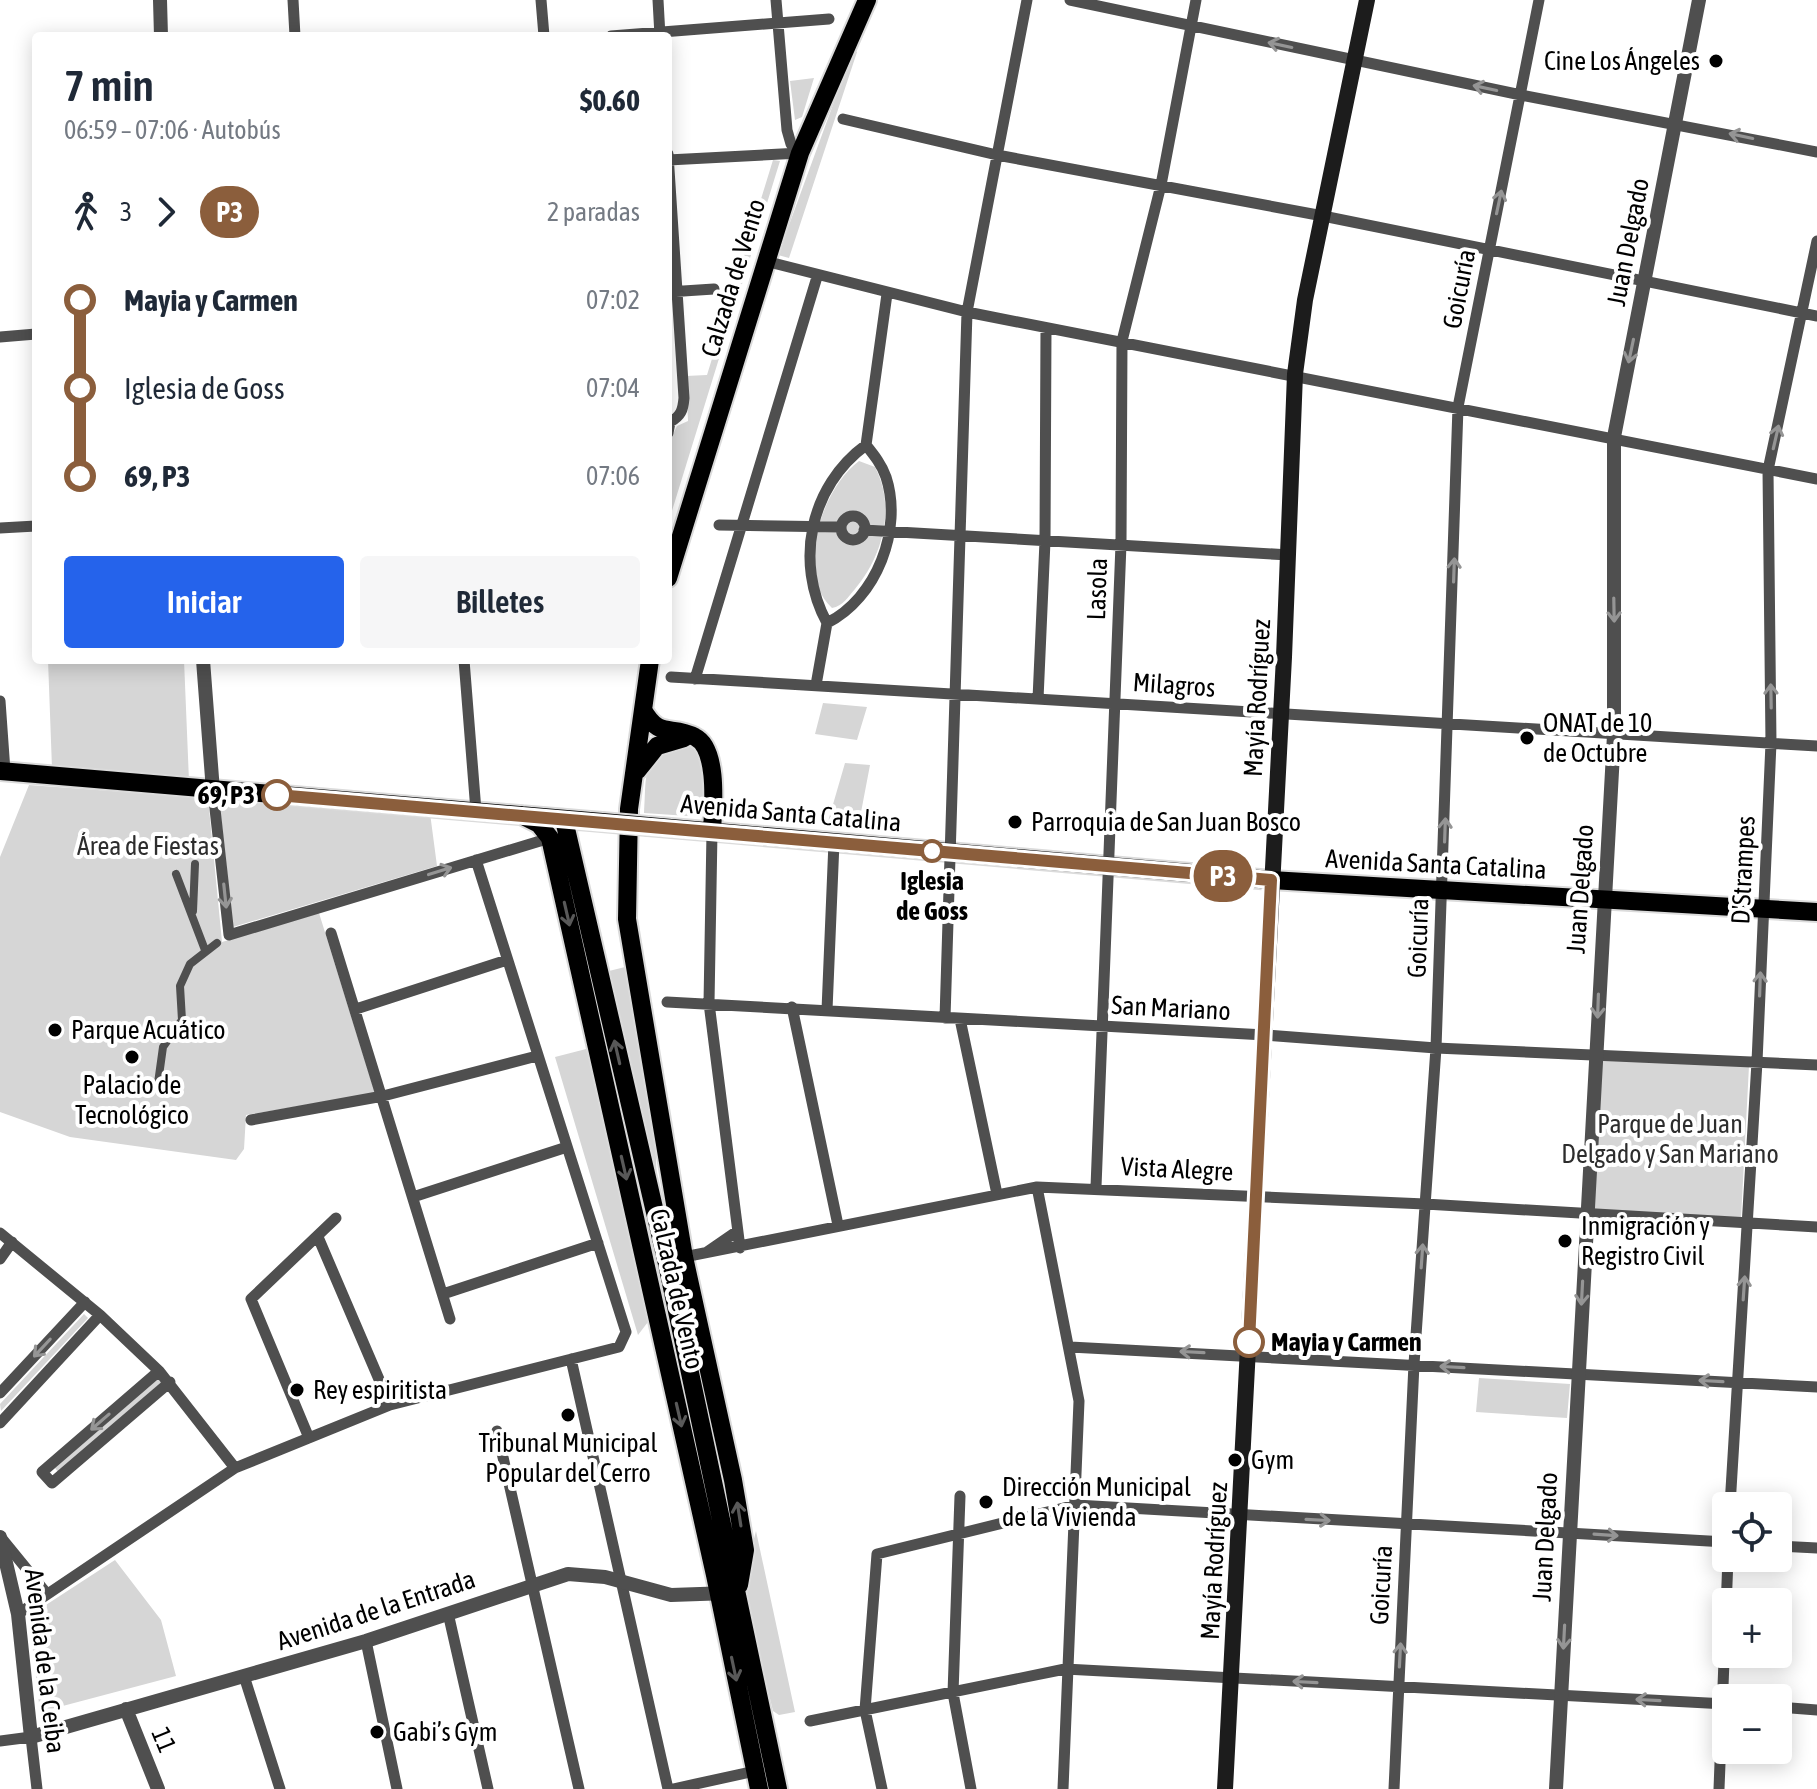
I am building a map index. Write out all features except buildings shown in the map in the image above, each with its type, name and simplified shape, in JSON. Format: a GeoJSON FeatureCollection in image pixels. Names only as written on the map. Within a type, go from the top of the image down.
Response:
{"type":"FeatureCollection","features":[{"type":"Feature","properties":{"kind":"main road","name":"Calzada de Vento"},"geometry":{"type":"LineString","coordinates":[[672,565],[800,153],[867,0]]}},
{"type":"Feature","properties":{"kind":"main road","name":"Mayía Rodríguez"},"geometry":{"type":"LineString","coordinates":[[1225,1789],[1289,555],[1295,374],[1367,0]]}},
{"type":"Feature","properties":{"kind":"main road","name":"Calzada de Vento"},"geometry":{"type":"LineString","coordinates":[[649,664],[633,778],[625,883],[627,919],[685,1259],[743,1536],[745,1550],[728,1593],[757,1780]]}},
{"type":"Feature","properties":{"kind":"main road"},"geometry":{"type":"LineString","coordinates":[[643,710],[658,729],[695,737],[708,756],[712,769],[712,832]]}},
{"type":"Feature","properties":{"kind":"main road"},"geometry":{"type":"LineString","coordinates":[[633,778],[649,752],[666,741],[691,739],[708,756]]}},
{"type":"Feature","properties":{"kind":"main road","name":"Avenida Santa Catalina"},"geometry":{"type":"LineString","coordinates":[[3,771],[1271,880],[1817,912]]}},
{"type":"Feature","properties":{"kind":"main road"},"geometry":{"type":"LineString","coordinates":[[521,815],[539,824],[550,838],[557,824],[564,820]]}},
{"type":"Feature","properties":{"kind":"main road","name":"Calzada de Vento"},"geometry":{"type":"LineString","coordinates":[[564,820],[685,1259]]}},
{"type":"Feature","properties":{"kind":"main road","name":"Calzada de Vento"},"geometry":{"type":"LineString","coordinates":[[550,838],[660,1328],[778,1789]]}},
{"type":"Feature","properties":{"kind":"main road"},"geometry":{"type":"LineString","coordinates":[[660,1328],[685,1259]]}},
{"type":"Feature","properties":{"kind":"street"},"geometry":{"type":"LineString","coordinates":[[160,0],[161,32]]}},
{"type":"Feature","properties":{"kind":"street"},"geometry":{"type":"LineString","coordinates":[[293,0],[295,32]]}},
{"type":"Feature","properties":{"kind":"street"},"geometry":{"type":"LineString","coordinates":[[541,0],[544,32]]}},
{"type":"Feature","properties":{"kind":"street"},"geometry":{"type":"LineString","coordinates":[[658,0],[660,32]]}},
{"type":"Feature","properties":{"kind":"street"},"geometry":{"type":"LineString","coordinates":[[776,0],[787,130],[791,144],[800,153]]}},
{"type":"Feature","properties":{"kind":"street"},"geometry":{"type":"LineString","coordinates":[[945,1018],[967,312],[1027,0]]}},
{"type":"Feature","properties":{"kind":"street"},"geometry":{"type":"LineString","coordinates":[[1070,0],[1521,95],[1674,122],[1817,152]]}},
{"type":"Feature","properties":{"kind":"street","name":"Lasola"},"geometry":{"type":"LineString","coordinates":[[1096,1187],[1121,544],[1122,341],[1161,185],[1196,0]]}},
{"type":"Feature","properties":{"kind":"street","name":"Goicuría"},"geometry":{"type":"LineString","coordinates":[[1394,1789],[1414,1364],[1436,1048],[1458,407],[1539,0]]}},
{"type":"Feature","properties":{"kind":"street","name":"Juan Delgado"},"geometry":{"type":"LineString","coordinates":[[1556,1789],[1614,735],[1614,437],[1699,0]]}},
{"type":"Feature","properties":{"kind":"street"},"geometry":{"type":"LineString","coordinates":[[672,33],[829,19]]}},
{"type":"Feature","properties":{"kind":"street"},"geometry":{"type":"LineString","coordinates":[[843,119],[997,155],[1323,216],[1817,316]]}},
{"type":"Feature","properties":{"kind":"street"},"geometry":{"type":"LineString","coordinates":[[672,158],[800,153]]}},
{"type":"Feature","properties":{"kind":"street","name":"D'Strampes"},"geometry":{"type":"LineString","coordinates":[[1731,1492],[1757,1062],[1771,743],[1768,470],[1817,241]]}},
{"type":"Feature","properties":{"kind":"street"},"geometry":{"type":"LineString","coordinates":[[765,261],[817,277],[967,312],[1817,479]]}},
{"type":"Feature","properties":{"kind":"street"},"geometry":{"type":"LineString","coordinates":[[695,679],[817,277]]}},
{"type":"Feature","properties":{"kind":"street"},"geometry":{"type":"LineString","coordinates":[[672,423],[683,408],[672,292],[714,289]]}},
{"type":"Feature","properties":{"kind":"street"},"geometry":{"type":"LineString","coordinates":[[816,685],[827,623],[809,575],[813,526],[835,473],[866,445],[887,294]]}},
{"type":"Feature","properties":{"kind":"street"},"geometry":{"type":"LineString","coordinates":[[1038,699],[1045,541],[1046,328]]}},
{"type":"Feature","properties":{"kind":"street"},"geometry":{"type":"LineString","coordinates":[[0,337],[32,334]]}},
{"type":"Feature","properties":{"kind":"street"},"geometry":{"type":"LineString","coordinates":[[827,623],[848,608],[871,579],[885,552],[889,530],[889,488],[882,466],[866,445]]}},
{"type":"Feature","properties":{"kind":"street"},"geometry":{"type":"LineString","coordinates":[[719,525],[841,527],[842,534],[852,540],[859,538],[864,530],[889,530],[1289,555]]}},
{"type":"Feature","properties":{"kind":"street"},"geometry":{"type":"LineString","coordinates":[[0,528],[32,526]]}},
{"type":"Feature","properties":{"kind":"street"},"geometry":{"type":"LineString","coordinates":[[203,664],[229,935],[550,838]]}},
{"type":"Feature","properties":{"kind":"street"},"geometry":{"type":"LineString","coordinates":[[464,664],[476,811]]}},
{"type":"Feature","properties":{"kind":"street","name":"Milagros"},"geometry":{"type":"LineString","coordinates":[[671,677],[1817,746]]}},
{"type":"Feature","properties":{"kind":"street"},"geometry":{"type":"LineString","coordinates":[[0,701],[3,771]]}},
{"type":"Feature","properties":{"kind":"street"},"geometry":{"type":"LineString","coordinates":[[712,832],[709,1003],[740,1248]]}},
{"type":"Feature","properties":{"kind":"street"},"geometry":{"type":"LineString","coordinates":[[827,1010],[834,842]]}},
{"type":"Feature","properties":{"kind":"street"},"geometry":{"type":"LineString","coordinates":[[18,1614],[235,1468],[390,1405],[619,1347],[626,1332],[476,860]]}},
{"type":"Feature","properties":{"kind":"street"},"geometry":{"type":"LineString","coordinates":[[192,918],[195,864]]}},
{"type":"Feature","properties":{"kind":"street"},"geometry":{"type":"LineString","coordinates":[[176,874],[205,950]]}},
{"type":"Feature","properties":{"kind":"street"},"geometry":{"type":"LineString","coordinates":[[331,933],[450,1319]]}},
{"type":"Feature","properties":{"kind":"street"},"geometry":{"type":"LineString","coordinates":[[158,1083],[163,1047],[182,1020],[180,986],[190,964],[217,943]]}},
{"type":"Feature","properties":{"kind":"street"},"geometry":{"type":"LineString","coordinates":[[356,1009],[507,960]]}},
{"type":"Feature","properties":{"kind":"street","name":"San Mariano"},"geometry":{"type":"LineString","coordinates":[[667,1002],[1265,1035],[1436,1048],[1817,1065]]}},
{"type":"Feature","properties":{"kind":"street"},"geometry":{"type":"LineString","coordinates":[[792,1007],[838,1225]]}},
{"type":"Feature","properties":{"kind":"street"},"geometry":{"type":"LineString","coordinates":[[960,1019],[997,1194]]}},
{"type":"Feature","properties":{"kind":"street"},"geometry":{"type":"LineString","coordinates":[[182,1020],[193,1022]]}},
{"type":"Feature","properties":{"kind":"street"},"geometry":{"type":"LineString","coordinates":[[251,1120],[383,1096],[537,1056]]}},
{"type":"Feature","properties":{"kind":"street"},"geometry":{"type":"LineString","coordinates":[[413,1197],[567,1147]]}},
{"type":"Feature","properties":{"kind":"street"},"geometry":{"type":"LineString","coordinates":[[1037,1187],[1079,1401],[1076,1505],[1065,1669],[1063,1789]]}},
{"type":"Feature","properties":{"kind":"street","name":"Vista Alegre"},"geometry":{"type":"LineString","coordinates":[[685,1259],[838,1225],[1037,1187],[1096,1187],[1425,1204],[1748,1226],[1817,1227]]}},
{"type":"Feature","properties":{"kind":"street"},"geometry":{"type":"LineString","coordinates":[[309,1438],[251,1299],[336,1218]]}},
{"type":"Feature","properties":{"kind":"street"},"geometry":{"type":"LineString","coordinates":[[685,1259],[736,1232]]}},
{"type":"Feature","properties":{"kind":"street"},"geometry":{"type":"LineString","coordinates":[[0,1233],[100,1315],[159,1371],[235,1468]]}},
{"type":"Feature","properties":{"kind":"street"},"geometry":{"type":"LineString","coordinates":[[318,1237],[390,1405]]}},
{"type":"Feature","properties":{"kind":"street"},"geometry":{"type":"LineString","coordinates":[[0,1259],[12,1242]]}},
{"type":"Feature","properties":{"kind":"street"},"geometry":{"type":"LineString","coordinates":[[443,1294],[598,1243]]}},
{"type":"Feature","properties":{"kind":"street"},"geometry":{"type":"LineString","coordinates":[[0,1393],[85,1302]]}},
{"type":"Feature","properties":{"kind":"street"},"geometry":{"type":"LineString","coordinates":[[0,1423],[100,1315]]}},
{"type":"Feature","properties":{"kind":"street"},"geometry":{"type":"LineString","coordinates":[[1070,1347],[1817,1387]]}},
{"type":"Feature","properties":{"kind":"street"},"geometry":{"type":"LineString","coordinates":[[571,1359],[671,1789],[757,1780]]}},
{"type":"Feature","properties":{"kind":"street"},"geometry":{"type":"LineString","coordinates":[[159,1371],[42,1472],[52,1483],[170,1382]]}},
{"type":"Feature","properties":{"kind":"street"},"geometry":{"type":"LineString","coordinates":[[497,1431],[579,1789]]}},
{"type":"Feature","properties":{"kind":"street"},"geometry":{"type":"LineString","coordinates":[[960,1496],[953,1693],[971,1789]]}},
{"type":"Feature","properties":{"kind":"street"},"geometry":{"type":"LineString","coordinates":[[882,1789],[865,1710],[877,1554],[958,1531],[1076,1505],[1712,1541]]}},
{"type":"Feature","properties":{"kind":"street","name":"Avenida de la Ceiba"},"geometry":{"type":"LineString","coordinates":[[1,1539],[47,1594]]}},
{"type":"Feature","properties":{"kind":"street","name":"Avenida de la Ceiba"},"geometry":{"type":"LineString","coordinates":[[1,1539],[8,1596],[18,1614],[37,1789]]}},
{"type":"Feature","properties":{"kind":"street"},"geometry":{"type":"LineString","coordinates":[[1792,1547],[1817,1548]]}},
{"type":"Feature","properties":{"kind":"street"},"geometry":{"type":"LineString","coordinates":[[1724,1684],[1728,1572]]}},
{"type":"Feature","properties":{"kind":"street","name":"Avenida de la Entrada"},"geometry":{"type":"LineString","coordinates":[[31,1737],[366,1641],[568,1574],[584,1573],[671,1595],[728,1593]]}},
{"type":"Feature","properties":{"kind":"street"},"geometry":{"type":"LineString","coordinates":[[448,1613],[488,1789]]}},
{"type":"Feature","properties":{"kind":"street"},"geometry":{"type":"LineString","coordinates":[[366,1641],[397,1789]]}},
{"type":"Feature","properties":{"kind":"street"},"geometry":{"type":"LineString","coordinates":[[810,1721],[1065,1669],[1712,1703]]}},
{"type":"Feature","properties":{"kind":"street"},"geometry":{"type":"LineString","coordinates":[[244,1676],[280,1789]]}},
{"type":"Feature","properties":{"kind":"street"},"geometry":{"type":"LineString","coordinates":[[1792,1708],[1817,1710]]}},
{"type":"Feature","properties":{"kind":"street","name":"11"},"geometry":{"type":"LineString","coordinates":[[126,1709],[158,1789]]}},
{"type":"Feature","properties":{"kind":"street"},"geometry":{"type":"LineString","coordinates":[[0,1741],[31,1737]]}},
{"type":"Feature","properties":{"kind":"street"},"geometry":{"type":"LineString","coordinates":[[1719,1789],[1720,1764]]}},
{"type":"Feature","properties":{"kind":"green space"},"geometry":{"type":"Polygon","coordinates":[[[853,50],[857,52],[789,258],[778,255],[853,50]]]}},
{"type":"Feature","properties":{"kind":"green space"},"geometry":{"type":"Polygon","coordinates":[[[814,78],[802,117],[795,120],[790,81],[814,78]]]}},
{"type":"Feature","properties":{"kind":"green space"},"geometry":{"type":"Polygon","coordinates":[[[773,160],[780,161],[672,511],[672,436],[677,426],[688,421],[686,376],[707,375],[773,160]]]}},
{"type":"Feature","properties":{"kind":"green space"},"geometry":{"type":"Polygon","coordinates":[[[859,461],[875,467],[881,482],[885,498],[883,531],[865,576],[845,601],[832,608],[821,593],[815,574],[817,532],[834,490],[859,461]]]}},
{"type":"Feature","properties":{"kind":"green space"},"geometry":{"type":"Polygon","coordinates":[[[48,664],[184,664],[189,781],[52,768],[48,664]]]}},
{"type":"Feature","properties":{"kind":"green space"},"geometry":{"type":"Polygon","coordinates":[[[823,703],[867,707],[857,740],[815,734],[823,703]]]}},
{"type":"Feature","properties":{"kind":"green space"},"geometry":{"type":"Polygon","coordinates":[[[684,744],[700,756],[708,775],[708,797],[703,817],[644,813],[646,776],[653,761],[684,744]]]}},
{"type":"Feature","properties":{"kind":"green space"},"geometry":{"type":"Polygon","coordinates":[[[845,763],[870,765],[858,828],[827,825],[845,763]]]}},
{"type":"Feature","properties":{"kind":"green space","name":"Área de Fiestas"},"geometry":{"type":"Polygon","coordinates":[[[29,785],[208,798],[222,942],[319,913],[375,1093],[246,1115],[244,1149],[236,1160],[70,1137],[0,1112],[0,857],[29,785]]]}},
{"type":"Feature","properties":{"kind":"green space"},"geometry":{"type":"Polygon","coordinates":[[[219,798],[430,813],[437,866],[233,927],[219,798]]]}},
{"type":"Feature","properties":{"kind":"green space"},"geometry":{"type":"Polygon","coordinates":[[[565,865],[661,1267],[661,1293],[565,865]]]}},
{"type":"Feature","properties":{"kind":"green space"},"geometry":{"type":"Polygon","coordinates":[[[625,967],[655,1130],[657,1187],[609,971],[625,967]]]}},
{"type":"Feature","properties":{"kind":"green space"},"geometry":{"type":"Polygon","coordinates":[[[590,1048],[651,1318],[638,1335],[555,1057],[590,1048]]]}},
{"type":"Feature","properties":{"kind":"green space","name":"Parque de Juan Delgado y San Mariano"},"geometry":{"type":"Polygon","coordinates":[[[1598,1059],[1749,1066],[1741,1219],[1590,1212],[1598,1059]]]}},
{"type":"Feature","properties":{"kind":"green space"},"geometry":{"type":"Polygon","coordinates":[[[84,1314],[88,1318],[1,1411],[0,1404],[84,1314]]]}},
{"type":"Feature","properties":{"kind":"green space"},"geometry":{"type":"Polygon","coordinates":[[[159,1378],[162,1382],[58,1472],[55,1468],[159,1378]]]}},
{"type":"Feature","properties":{"kind":"green space"},"geometry":{"type":"Polygon","coordinates":[[[1479,1378],[1570,1384],[1567,1418],[1476,1412],[1479,1378]]]}},
{"type":"Feature","properties":{"kind":"green space"},"geometry":{"type":"Polygon","coordinates":[[[756,1531],[795,1712],[779,1715],[773,1711],[742,1585],[756,1531]]]}},
{"type":"Feature","properties":{"kind":"green space"},"geometry":{"type":"Polygon","coordinates":[[[115,1560],[161,1620],[176,1676],[40,1712],[29,1616],[115,1560]]]}},
{"type":"Feature","properties":{"kind":"bus line","name":"P3"},"geometry":{"type":"LineString","coordinates":[[277,795],[1271,880],[1249,1342]]}},
{"type":"Feature","properties":{"kind":"place","name":"Cine Los Ángeles"},"geometry":{"type":"Point","coordinates":[1716,61]}},
{"type":"Feature","properties":{"kind":"place","name":"ONAT de 10 de Octubre"},"geometry":{"type":"Point","coordinates":[1527,738]}},
{"type":"Feature","properties":{"kind":"place","name":"69, P3"},"geometry":{"type":"Point","coordinates":[277,795]}},
{"type":"Feature","properties":{"kind":"place","name":"Parroquia de San Juan Bosco"},"geometry":{"type":"Point","coordinates":[1015,822]}},
{"type":"Feature","properties":{"kind":"place","name":"Iglesia de Goss"},"geometry":{"type":"Point","coordinates":[932,851]}},
{"type":"Feature","properties":{"kind":"place","name":"Parque Acuático"},"geometry":{"type":"Point","coordinates":[55,1030]}},
{"type":"Feature","properties":{"kind":"place","name":"Palacio de Tecnológico"},"geometry":{"type":"Point","coordinates":[132,1057]}},
{"type":"Feature","properties":{"kind":"place","name":"Inmigración y Registro Civil"},"geometry":{"type":"Point","coordinates":[1565,1241]}},
{"type":"Feature","properties":{"kind":"place","name":"Mayia y Carmen"},"geometry":{"type":"Point","coordinates":[1249,1342]}},
{"type":"Feature","properties":{"kind":"place","name":"Rey espiritista"},"geometry":{"type":"Point","coordinates":[297,1390]}},
{"type":"Feature","properties":{"kind":"place","name":"Tribunal Municipal Popular del Cerro"},"geometry":{"type":"Point","coordinates":[568,1415]}},
{"type":"Feature","properties":{"kind":"place","name":"Gym"},"geometry":{"type":"Point","coordinates":[1235,1460]}},
{"type":"Feature","properties":{"kind":"place","name":"Dirección Municipal de la Vivienda"},"geometry":{"type":"Point","coordinates":[986,1502]}},
{"type":"Feature","properties":{"kind":"place","name":"Gabi’s Gym"},"geometry":{"type":"Point","coordinates":[377,1732]}}]}
